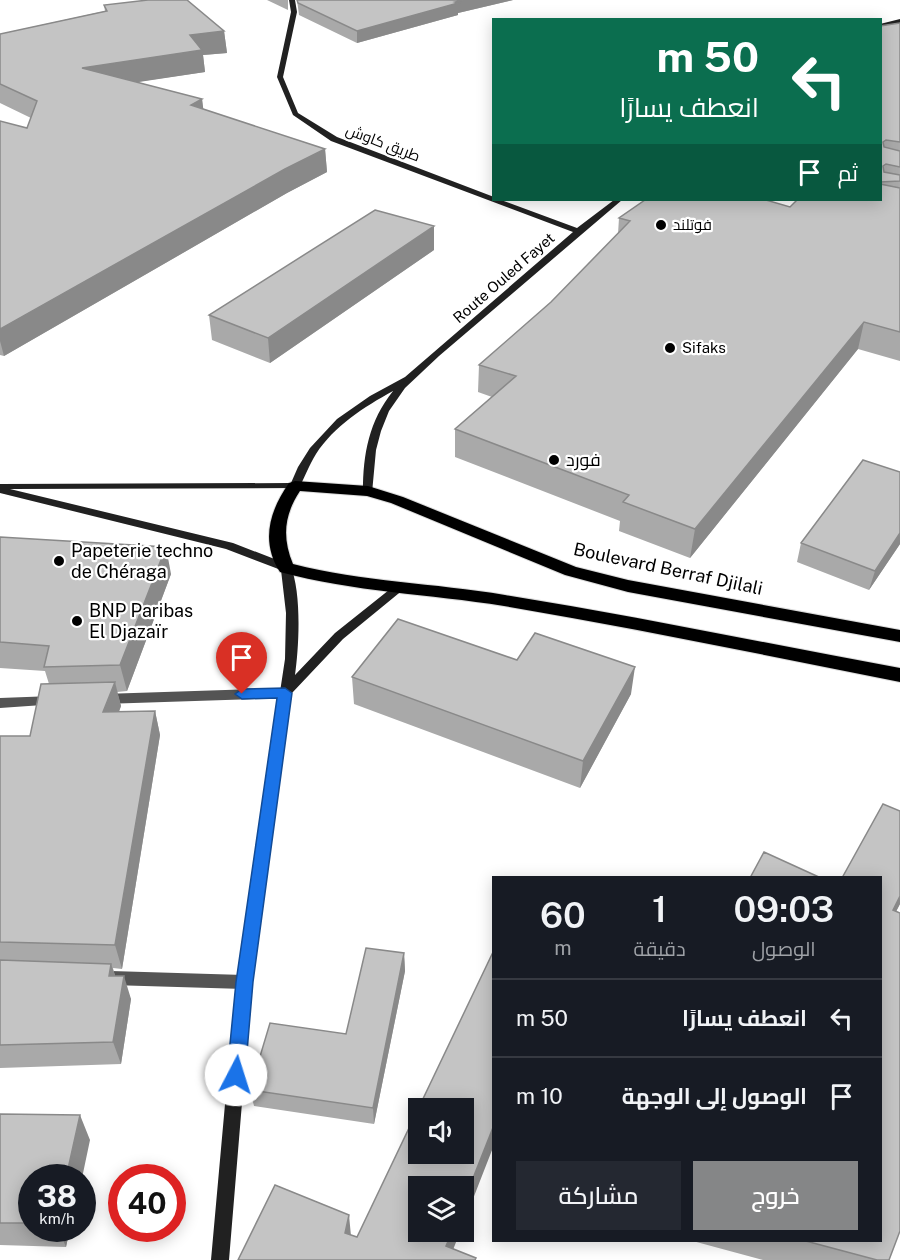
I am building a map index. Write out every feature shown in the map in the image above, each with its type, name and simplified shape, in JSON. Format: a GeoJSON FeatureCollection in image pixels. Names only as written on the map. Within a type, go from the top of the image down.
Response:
{"type":"FeatureCollection","features":[{"type":"Feature","properties":{"kind":"highway","name":"Boulevard Berraf Djilali"},"geometry":{"type":"LineString","coordinates":[[296,486],[368,491],[397,500],[502,545],[571,571],[679,596],[900,636]]}},
{"type":"Feature","properties":{"kind":"highway"},"geometry":{"type":"LineString","coordinates":[[296,486],[284,501],[278,517],[276,534],[279,551],[286,568],[344,583],[500,600],[900,675]]}},
{"type":"Feature","properties":{"kind":"street","name":"طريق كاوش"},"geometry":{"type":"LineString","coordinates":[[292,0],[294,12],[280,77],[295,114],[334,139],[492,199]]}},
{"type":"Feature","properties":{"kind":"street"},"geometry":{"type":"LineString","coordinates":[[882,26],[900,21]]}},
{"type":"Feature","properties":{"kind":"street","name":"طريق كاوش"},"geometry":{"type":"LineString","coordinates":[[498,201],[577,231]]}},
{"type":"Feature","properties":{"kind":"street","name":"Route Ouled Fayet"},"geometry":{"type":"LineString","coordinates":[[409,378],[577,231],[617,201]]}},
{"type":"Feature","properties":{"kind":"street"},"geometry":{"type":"LineString","coordinates":[[0,488],[296,486],[309,454],[335,425],[370,400],[409,378]]}},
{"type":"Feature","properties":{"kind":"street"},"geometry":{"type":"LineString","coordinates":[[368,491],[370,450],[376,430],[384,412],[409,378]]}},
{"type":"Feature","properties":{"kind":"street"},"geometry":{"type":"LineString","coordinates":[[0,488],[229,546],[286,568],[292,596],[293,627],[244,982],[220,1260]]}},
{"type":"Feature","properties":{"kind":"street"},"geometry":{"type":"LineString","coordinates":[[93,699],[285,693],[339,636],[398,589]]}},
{"type":"Feature","properties":{"kind":"street"},"geometry":{"type":"LineString","coordinates":[[0,703],[69,700]]}},
{"type":"Feature","properties":{"kind":"street"},"geometry":{"type":"LineString","coordinates":[[93,977],[244,982]]}},
{"type":"Feature","properties":{"kind":"building"},"geometry":{"type":"Polygon","coordinates":[[[148,0],[187,0],[224,31],[190,35],[202,50],[82,68],[202,99],[191,105],[325,149],[285,169],[0,329],[0,121],[27,128],[37,101],[0,84],[0,34],[107,11],[104,5],[148,0]]]}},
{"type":"Feature","properties":{"kind":"building"},"geometry":{"type":"Polygon","coordinates":[[[297,0],[463,0],[357,31],[298,3],[297,0]]]}},
{"type":"Feature","properties":{"kind":"building"},"geometry":{"type":"Polygon","coordinates":[[[900,23],[900,142],[886,140],[883,142],[884,147],[900,151],[900,167],[886,164],[883,166],[884,172],[900,175],[900,181],[882,182],[882,26],[900,23]]]}},
{"type":"Feature","properties":{"kind":"building"},"geometry":{"type":"Polygon","coordinates":[[[882,184],[900,188],[900,332],[864,322],[695,529],[623,502],[629,495],[455,429],[516,376],[479,365],[551,302],[630,221],[619,218],[644,201],[769,201],[790,207],[796,201],[882,201],[882,184]]]}},
{"type":"Feature","properties":{"kind":"building"},"geometry":{"type":"Polygon","coordinates":[[[375,210],[434,226],[268,338],[209,315],[375,210]]]}},
{"type":"Feature","properties":{"kind":"building"},"geometry":{"type":"Polygon","coordinates":[[[863,460],[900,472],[900,533],[875,571],[801,543],[863,460]]]}},
{"type":"Feature","properties":{"kind":"building","name":"BNP Paribas El Djazaïr"},"geometry":{"type":"Polygon","coordinates":[[[0,537],[166,547],[120,665],[44,667],[49,646],[0,642],[0,537]]]}},
{"type":"Feature","properties":{"kind":"building"},"geometry":{"type":"Polygon","coordinates":[[[398,619],[517,660],[535,633],[635,667],[583,761],[352,677],[398,619]]]}},
{"type":"Feature","properties":{"kind":"building"},"geometry":{"type":"Polygon","coordinates":[[[115,682],[103,712],[155,711],[115,945],[0,942],[0,736],[30,736],[41,684],[115,682]]]}},
{"type":"Feature","properties":{"kind":"building"},"geometry":{"type":"Polygon","coordinates":[[[883,804],[900,811],[900,896],[893,910],[900,913],[900,1231],[889,1260],[877,1260],[810,1242],[882,1242],[882,876],[843,876],[883,804]]]}},
{"type":"Feature","properties":{"kind":"building"},"geometry":{"type":"Polygon","coordinates":[[[764,852],[817,876],[751,876],[764,852]]]}},
{"type":"Feature","properties":{"kind":"building"},"geometry":{"type":"Polygon","coordinates":[[[366,948],[404,953],[373,1108],[250,1090],[270,1023],[346,1034],[366,948]]]}},
{"type":"Feature","properties":{"kind":"building"},"geometry":{"type":"Polygon","coordinates":[[[492,954],[492,1130],[474,1176],[408,1176],[408,1242],[448,1242],[446,1246],[476,1258],[475,1260],[238,1260],[275,1185],[349,1215],[345,1233],[357,1237],[408,1130],[408,1164],[474,1164],[474,1098],[424,1098],[492,954]]]}},
{"type":"Feature","properties":{"kind":"building"},"geometry":{"type":"Polygon","coordinates":[[[0,960],[111,964],[109,976],[124,976],[113,1042],[0,1045],[0,960]]]}},
{"type":"Feature","properties":{"kind":"building"},"geometry":{"type":"Polygon","coordinates":[[[0,1114],[80,1115],[69,1164],[18,1164],[18,1223],[0,1223],[0,1114]]]}},
{"type":"Feature","properties":{"kind":"place","name":"فوتلند"},"geometry":{"type":"Point","coordinates":[661,225]}},
{"type":"Feature","properties":{"kind":"place","name":"Sifaks"},"geometry":{"type":"Point","coordinates":[670,348]}},
{"type":"Feature","properties":{"kind":"place","name":"فورد"},"geometry":{"type":"Point","coordinates":[554,460]}},
{"type":"Feature","properties":{"kind":"place","name":"Papeterie techno de Chéraga"},"geometry":{"type":"Point","coordinates":[59,561]}},
{"type":"Feature","properties":{"kind":"place","name":"BNP Paribas El Djazaïr"},"geometry":{"type":"Point","coordinates":[77,621]}},
{"type":"Feature","properties":{"kind":"route"},"geometry":{"type":"LineString","coordinates":[[236,1075],[244,982],[285,693],[242,694]]}}]}
